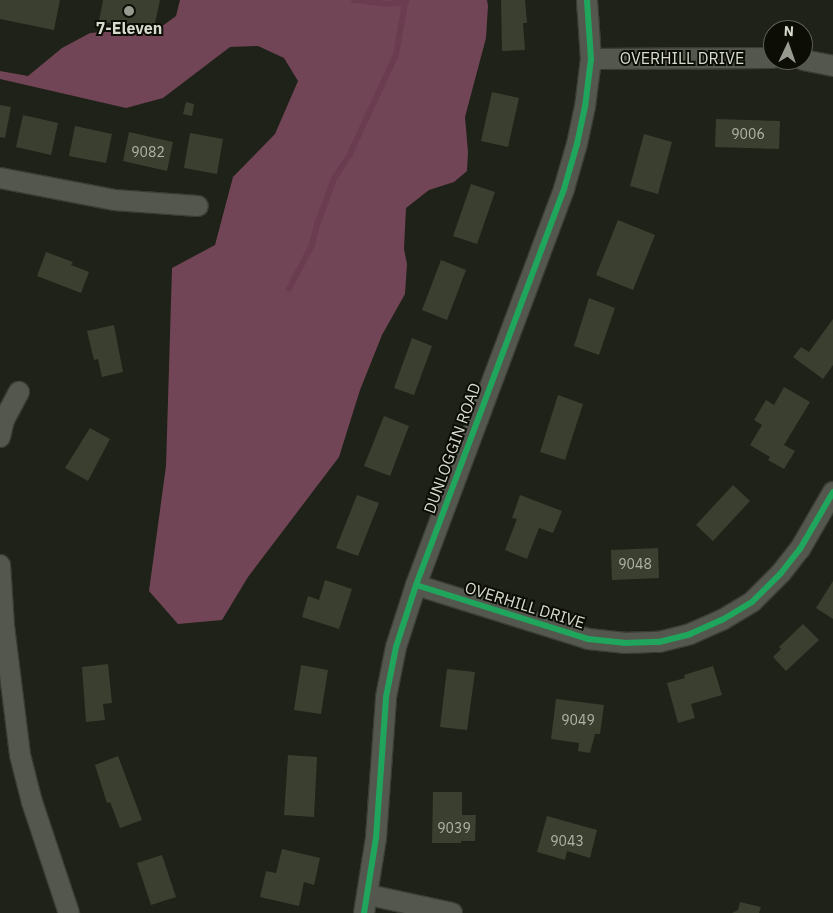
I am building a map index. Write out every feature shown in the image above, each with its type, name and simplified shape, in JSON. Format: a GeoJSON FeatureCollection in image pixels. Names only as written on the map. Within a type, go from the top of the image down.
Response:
{"type":"FeatureCollection","features":[{"type":"Feature","properties":{"kind":"street","name":"DUNLOGGIN ROAD"},"geometry":{"type":"LineString","coordinates":[[366,904],[376,838],[386,697],[396,647],[416,585],[564,189],[582,125],[591,59],[587,0]]}},
{"type":"Feature","properties":{"kind":"street","name":"OVERHILL DRIVE"},"geometry":{"type":"LineString","coordinates":[[591,59],[763,58]]}},
{"type":"Feature","properties":{"kind":"street"},"geometry":{"type":"LineString","coordinates":[[813,62],[833,66]]}},
{"type":"Feature","properties":{"kind":"street"},"geometry":{"type":"LineString","coordinates":[[0,178],[114,200],[198,206]]}},
{"type":"Feature","properties":{"kind":"street"},"geometry":{"type":"LineString","coordinates":[[0,437],[4,420],[19,392]]}},
{"type":"Feature","properties":{"kind":"street","name":"OVERHILL DRIVE"},"geometry":{"type":"LineString","coordinates":[[416,585],[588,639],[624,643],[659,642],[690,634],[722,620],[752,602],[800,549],[833,492]]}},
{"type":"Feature","properties":{"kind":"street"},"geometry":{"type":"LineString","coordinates":[[0,565],[4,626],[20,755],[32,802],[69,913]]}},
{"type":"Feature","properties":{"kind":"street"},"geometry":{"type":"LineString","coordinates":[[366,904],[452,913]]}},
{"type":"Feature","properties":{"kind":"shaded area"},"geometry":{"type":"Polygon","coordinates":[[[180,0],[487,0],[488,6],[486,38],[465,117],[468,152],[467,171],[454,182],[429,190],[406,208],[404,249],[407,264],[405,294],[382,335],[360,390],[339,457],[248,577],[222,620],[178,624],[149,591],[166,466],[172,268],[215,245],[233,177],[275,134],[298,81],[284,58],[258,46],[230,47],[163,98],[126,108],[0,79],[0,71],[28,76],[62,48],[90,33],[128,30],[153,33],[176,16],[180,0]]]}},
{"type":"Feature","properties":{"kind":"building"},"geometry":{"type":"Polygon","coordinates":[[[0,0],[60,0],[54,30],[0,19],[0,0]]]}},
{"type":"Feature","properties":{"kind":"building","name":"7-Eleven"},"geometry":{"type":"Polygon","coordinates":[[[103,0],[160,0],[153,32],[99,21],[103,0]]]}},
{"type":"Feature","properties":{"kind":"building"},"geometry":{"type":"Polygon","coordinates":[[[501,0],[525,0],[527,23],[523,23],[525,50],[502,51],[501,0]]]}},
{"type":"Feature","properties":{"kind":"building"},"geometry":{"type":"Polygon","coordinates":[[[492,92],[519,98],[508,147],[481,141],[492,92]]]}},
{"type":"Feature","properties":{"kind":"building"},"geometry":{"type":"Polygon","coordinates":[[[186,102],[194,104],[192,116],[183,114],[186,102]]]}},
{"type":"Feature","properties":{"kind":"building"},"geometry":{"type":"Polygon","coordinates":[[[0,105],[11,107],[5,138],[0,137],[0,105]]]}},
{"type":"Feature","properties":{"kind":"building"},"geometry":{"type":"Polygon","coordinates":[[[23,115],[58,123],[51,155],[16,147],[23,115]]]}},
{"type":"Feature","properties":{"kind":"building"},"geometry":{"type":"Polygon","coordinates":[[[716,119],[780,121],[779,149],[715,147],[716,119]]]}},
{"type":"Feature","properties":{"kind":"building"},"geometry":{"type":"Polygon","coordinates":[[[75,126],[112,134],[106,163],[69,156],[75,126]]]}},
{"type":"Feature","properties":{"kind":"building"},"geometry":{"type":"Polygon","coordinates":[[[129,132],[173,142],[167,171],[123,161],[129,132]]]}},
{"type":"Feature","properties":{"kind":"building"},"geometry":{"type":"Polygon","coordinates":[[[190,133],[223,139],[217,174],[184,168],[190,133]]]}},
{"type":"Feature","properties":{"kind":"building"},"geometry":{"type":"Polygon","coordinates":[[[644,134],[672,142],[658,194],[630,186],[644,134]]]}},
{"type":"Feature","properties":{"kind":"building"},"geometry":{"type":"Polygon","coordinates":[[[471,184],[495,192],[477,244],[453,236],[471,184]]]}},
{"type":"Feature","properties":{"kind":"building"},"geometry":{"type":"Polygon","coordinates":[[[618,220],[655,235],[633,290],[596,275],[618,220]]]}},
{"type":"Feature","properties":{"kind":"building"},"geometry":{"type":"Polygon","coordinates":[[[46,252],[73,262],[71,265],[89,272],[81,293],[37,276],[46,252]]]}},
{"type":"Feature","properties":{"kind":"building"},"geometry":{"type":"Polygon","coordinates":[[[441,260],[466,270],[447,320],[422,310],[441,260]]]}},
{"type":"Feature","properties":{"kind":"building"},"geometry":{"type":"Polygon","coordinates":[[[589,298],[615,308],[599,355],[574,346],[589,298]]]}},
{"type":"Feature","properties":{"kind":"building"},"geometry":{"type":"Polygon","coordinates":[[[833,319],[833,365],[823,379],[793,357],[801,347],[809,352],[833,319]]]}},
{"type":"Feature","properties":{"kind":"building"},"geometry":{"type":"Polygon","coordinates":[[[114,325],[123,372],[102,377],[98,359],[94,360],[87,331],[114,325]]]}},
{"type":"Feature","properties":{"kind":"building"},"geometry":{"type":"Polygon","coordinates":[[[412,338],[432,346],[414,395],[394,388],[412,338]]]}},
{"type":"Feature","properties":{"kind":"building"},"geometry":{"type":"Polygon","coordinates":[[[784,387],[810,402],[784,445],[795,451],[784,469],[768,460],[770,457],[750,445],[762,425],[754,420],[766,400],[774,405],[784,387]]]}},
{"type":"Feature","properties":{"kind":"building"},"geometry":{"type":"Polygon","coordinates":[[[558,395],[583,404],[565,460],[540,452],[558,395]]]}},
{"type":"Feature","properties":{"kind":"building"},"geometry":{"type":"Polygon","coordinates":[[[384,416],[409,426],[390,476],[364,466],[384,416]]]}},
{"type":"Feature","properties":{"kind":"building"},"geometry":{"type":"Polygon","coordinates":[[[90,428],[110,439],[88,481],[65,468],[90,428]]]}},
{"type":"Feature","properties":{"kind":"building"},"geometry":{"type":"Polygon","coordinates":[[[733,485],[750,501],[713,541],[696,525],[733,485]]]}},
{"type":"Feature","properties":{"kind":"building"},"geometry":{"type":"Polygon","coordinates":[[[357,495],[379,503],[358,556],[336,548],[357,495]]]}},
{"type":"Feature","properties":{"kind":"building"},"geometry":{"type":"Polygon","coordinates":[[[520,495],[562,511],[553,533],[539,528],[527,559],[505,550],[517,519],[512,518],[520,495]]]}},
{"type":"Feature","properties":{"kind":"building"},"geometry":{"type":"Polygon","coordinates":[[[658,548],[659,578],[612,580],[611,550],[658,548]]]}},
{"type":"Feature","properties":{"kind":"building"},"geometry":{"type":"Polygon","coordinates":[[[325,580],[352,589],[339,629],[302,617],[308,596],[319,600],[325,580]]]}},
{"type":"Feature","properties":{"kind":"building"},"geometry":{"type":"Polygon","coordinates":[[[833,581],[833,619],[816,608],[833,581]]]}},
{"type":"Feature","properties":{"kind":"building"},"geometry":{"type":"Polygon","coordinates":[[[803,624],[819,640],[786,671],[773,657],[781,649],[779,647],[803,624]]]}},
{"type":"Feature","properties":{"kind":"building"},"geometry":{"type":"Polygon","coordinates":[[[108,664],[112,703],[103,704],[105,720],[86,722],[82,667],[108,664]]]}},
{"type":"Feature","properties":{"kind":"building"},"geometry":{"type":"Polygon","coordinates":[[[301,665],[328,670],[321,714],[294,710],[301,665]]]}},
{"type":"Feature","properties":{"kind":"building"},"geometry":{"type":"Polygon","coordinates":[[[713,666],[722,695],[691,704],[695,718],[678,723],[667,683],[685,678],[684,675],[713,666]]]}},
{"type":"Feature","properties":{"kind":"building"},"geometry":{"type":"Polygon","coordinates":[[[447,669],[475,672],[467,730],[440,727],[447,669]]]}},
{"type":"Feature","properties":{"kind":"building"},"geometry":{"type":"Polygon","coordinates":[[[556,699],[604,705],[600,734],[595,734],[590,753],[578,751],[579,743],[551,739],[556,699]]]}},
{"type":"Feature","properties":{"kind":"building"},"geometry":{"type":"Polygon","coordinates":[[[288,755],[317,757],[314,817],[284,815],[288,755]]]}},
{"type":"Feature","properties":{"kind":"building"},"geometry":{"type":"Polygon","coordinates":[[[118,756],[142,820],[120,828],[110,802],[107,803],[95,765],[118,756]]]}},
{"type":"Feature","properties":{"kind":"building"},"geometry":{"type":"Polygon","coordinates":[[[433,792],[462,792],[462,815],[476,815],[475,841],[432,843],[433,792]]]}},
{"type":"Feature","properties":{"kind":"building"},"geometry":{"type":"Polygon","coordinates":[[[547,816],[597,830],[590,858],[567,851],[565,860],[537,852],[547,816]]]}},
{"type":"Feature","properties":{"kind":"building"},"geometry":{"type":"Polygon","coordinates":[[[282,849],[320,858],[314,885],[304,882],[299,906],[260,897],[266,871],[276,873],[282,849]]]}},
{"type":"Feature","properties":{"kind":"building"},"geometry":{"type":"Polygon","coordinates":[[[162,855],[176,897],[151,905],[137,863],[162,855]]]}},
{"type":"Feature","properties":{"kind":"building"},"geometry":{"type":"Polygon","coordinates":[[[740,902],[761,907],[759,913],[732,913],[738,910],[740,902]]]}},
{"type":"Feature","properties":{"kind":"waterway"},"geometry":{"type":"LineString","coordinates":[[354,0],[387,4],[406,2]]}},
{"type":"Feature","properties":{"kind":"waterway"},"geometry":{"type":"LineString","coordinates":[[289,289],[312,245],[317,225],[334,179],[350,154],[396,55],[405,3]]}},
{"type":"Feature","properties":{"kind":"cycle path"},"geometry":{"type":"LineString","coordinates":[[364,913],[376,838],[386,697],[396,647],[416,585],[564,189],[585,107],[591,59],[587,0]]}},
{"type":"Feature","properties":{"kind":"cycle path"},"geometry":{"type":"LineString","coordinates":[[416,585],[588,639],[624,643],[659,642],[690,634],[722,620],[752,602],[781,573],[800,549],[833,492]]}},
{"type":"Feature","properties":{"kind":"place","name":"7-Eleven"},"geometry":{"type":"Point","coordinates":[129,11]}}]}
